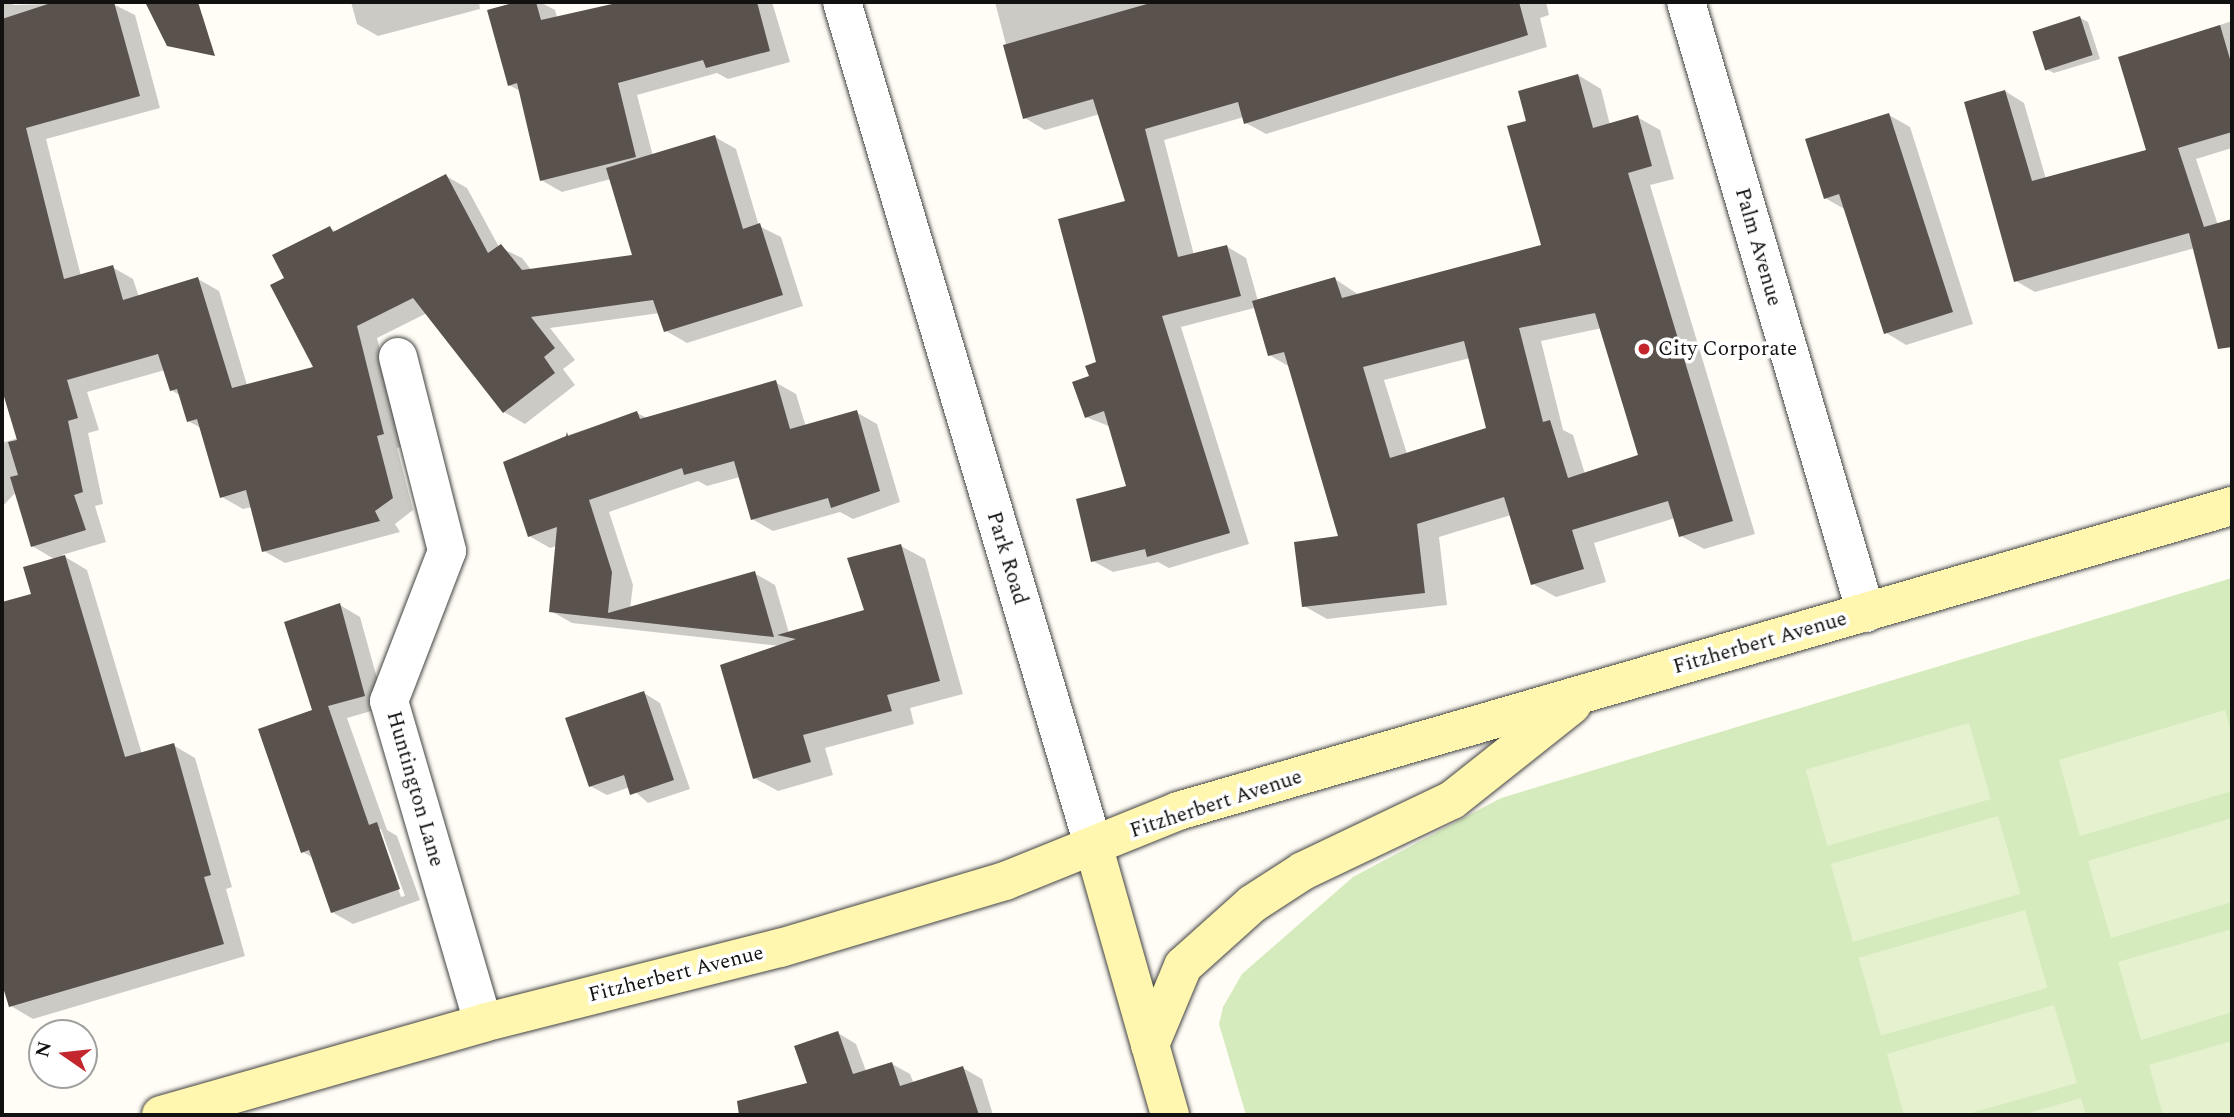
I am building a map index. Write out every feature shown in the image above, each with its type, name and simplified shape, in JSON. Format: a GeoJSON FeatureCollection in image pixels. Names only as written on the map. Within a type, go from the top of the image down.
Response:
{"type":"FeatureCollection","features":[{"type":"Feature","properties":{"kind":"main road","name":"Fitzherbert Avenue"},"geometry":{"type":"LineString","coordinates":[[161,1115],[483,1023],[780,948],[1005,881],[1094,848],[1178,811],[2232,506]]}},
{"type":"Feature","properties":{"kind":"main road"},"geometry":{"type":"LineString","coordinates":[[1150,1045],[1183,966],[1252,904],[1303,871],[1452,800],[1586,694]]}},
{"type":"Feature","properties":{"kind":"main road","name":"Park Road"},"geometry":{"type":"LineString","coordinates":[[1094,848],[1170,1115]]}},
{"type":"Feature","properties":{"kind":"street","name":"Park Road"},"geometry":{"type":"LineString","coordinates":[[842,2],[1094,848]]}},
{"type":"Feature","properties":{"kind":"street","name":"Palm Avenue"},"geometry":{"type":"LineString","coordinates":[[1686,2],[1866,612]]}},
{"type":"Feature","properties":{"kind":"street","name":"Huntington Lane"},"geometry":{"type":"LineString","coordinates":[[398,356],[447,551],[389,701],[483,1023]]}},
{"type":"Feature","properties":{"kind":"green space"},"geometry":{"type":"Polygon","coordinates":[[[2232,578],[2232,1115],[1246,1115],[1219,1024],[1223,1007],[1242,974],[1353,877],[1501,798],[2232,578]]]}},
{"type":"Feature","properties":{"kind":"green space"},"geometry":{"type":"Polygon","coordinates":[[[2225,710],[2232,736],[2232,791],[2080,836],[2059,760],[2225,710]]]}},
{"type":"Feature","properties":{"kind":"green space"},"geometry":{"type":"Polygon","coordinates":[[[1969,723],[1991,799],[1827,846],[1806,770],[1969,723]]]}},
{"type":"Feature","properties":{"kind":"green space"},"geometry":{"type":"Polygon","coordinates":[[[1998,816],[2020,894],[1853,942],[1831,864],[1998,816]]]}},
{"type":"Feature","properties":{"kind":"green space"},"geometry":{"type":"Polygon","coordinates":[[[2232,818],[2232,902],[2111,938],[2088,861],[2232,818]]]}},
{"type":"Feature","properties":{"kind":"green space"},"geometry":{"type":"Polygon","coordinates":[[[2025,910],[2047,988],[1881,1036],[1859,958],[2025,910]]]}},
{"type":"Feature","properties":{"kind":"green space"},"geometry":{"type":"Polygon","coordinates":[[[2232,929],[2232,1012],[2141,1040],[2118,962],[2232,929]]]}},
{"type":"Feature","properties":{"kind":"green space"},"geometry":{"type":"Polygon","coordinates":[[[2054,1005],[2077,1083],[1964,1115],[1904,1115],[1887,1054],[2054,1005]]]}},
{"type":"Feature","properties":{"kind":"green space"},"geometry":{"type":"Polygon","coordinates":[[[2232,1041],[2232,1115],[2163,1115],[2149,1065],[2232,1041]]]}},
{"type":"Feature","properties":{"kind":"green space"},"geometry":{"type":"Polygon","coordinates":[[[2081,1098],[2086,1115],[2022,1115],[2081,1098]]]}},
{"type":"Feature","properties":{"kind":"building"},"geometry":{"type":"Polygon","coordinates":[[[54,2],[114,2],[140,96],[26,128],[64,279],[113,265],[123,300],[198,277],[232,388],[313,367],[270,285],[284,278],[272,255],[330,226],[333,232],[446,174],[488,253],[501,244],[522,270],[632,255],[606,168],[715,135],[743,229],[760,223],[783,295],[664,332],[653,300],[531,317],[555,348],[544,357],[555,373],[503,413],[413,298],[357,326],[384,434],[377,436],[393,498],[375,511],[380,521],[262,552],[246,490],[220,498],[197,419],[187,422],[177,389],[170,391],[158,354],[67,380],[78,418],[68,421],[83,492],[74,495],[86,530],[31,547],[10,477],[18,475],[8,442],[17,440],[2,390],[2,19],[54,2]]]}},
{"type":"Feature","properties":{"kind":"building"},"geometry":{"type":"Polygon","coordinates":[[[145,2],[198,2],[215,56],[167,46],[145,2]]]}},
{"type":"Feature","properties":{"kind":"building"},"geometry":{"type":"Polygon","coordinates":[[[516,2],[536,2],[541,20],[621,2],[757,2],[770,51],[706,68],[703,60],[618,83],[636,157],[540,181],[517,83],[508,86],[487,10],[516,2]]]}},
{"type":"Feature","properties":{"kind":"building"},"geometry":{"type":"Polygon","coordinates":[[[1154,2],[1519,2],[1528,35],[1244,124],[1238,102],[1145,129],[1178,257],[1227,245],[1241,296],[1162,316],[1230,533],[1147,557],[1145,549],[1091,562],[1076,499],[1126,486],[1104,411],[1085,418],[1072,382],[1089,376],[1085,366],[1096,362],[1058,219],[1125,201],[1093,99],[1023,119],[1003,45],[1154,2]]]}},
{"type":"Feature","properties":{"kind":"building"},"geometry":{"type":"Polygon","coordinates":[[[2080,16],[2093,55],[2045,70],[2032,31],[2080,16]]]}},
{"type":"Feature","properties":{"kind":"building"},"geometry":{"type":"Polygon","coordinates":[[[2220,25],[2232,66],[2232,132],[2178,148],[2204,227],[2232,219],[2232,347],[2218,349],[2189,233],[2014,282],[1964,102],[2005,90],[2032,181],[2146,150],[2118,57],[2220,25]]]}},
{"type":"Feature","properties":{"kind":"building"},"geometry":{"type":"Polygon","coordinates":[[[1578,74],[1593,128],[1638,115],[1652,166],[1628,173],[1733,521],[1679,537],[1668,501],[1572,530],[1584,569],[1531,585],[1504,497],[1417,524],[1425,593],[1302,607],[1294,542],[1338,536],[1284,352],[1268,356],[1252,301],[1335,277],[1342,298],[1541,245],[1507,126],[1526,121],[1518,91],[1578,74]],[[1595,313],[1519,328],[1543,422],[1550,420],[1568,478],[1638,455],[1595,313]],[[1464,341],[1363,367],[1390,458],[1486,428],[1464,341]]]}},
{"type":"Feature","properties":{"kind":"building"},"geometry":{"type":"Polygon","coordinates":[[[1889,113],[1953,312],[1884,334],[1839,194],[1824,199],[1805,139],[1889,113]]]}},
{"type":"Feature","properties":{"kind":"building"},"geometry":{"type":"Polygon","coordinates":[[[776,380],[790,429],[857,410],[880,491],[831,508],[828,498],[751,520],[734,461],[684,475],[682,468],[589,500],[612,572],[608,613],[755,571],[774,637],[549,612],[557,527],[528,537],[503,462],[566,436],[567,432],[568,436],[637,411],[640,419],[776,380]]]}},
{"type":"Feature","properties":{"kind":"building"},"geometry":{"type":"Polygon","coordinates":[[[901,544],[940,681],[887,695],[892,711],[803,735],[811,762],[753,779],[720,665],[796,639],[777,635],[864,610],[847,558],[901,544]]]}},
{"type":"Feature","properties":{"kind":"building"},"geometry":{"type":"Polygon","coordinates":[[[65,555],[125,757],[174,743],[211,875],[204,877],[224,944],[9,1007],[2,984],[2,602],[31,594],[23,567],[65,555]]]}},
{"type":"Feature","properties":{"kind":"building"},"geometry":{"type":"Polygon","coordinates":[[[340,603],[365,696],[328,706],[369,825],[377,822],[400,889],[331,913],[309,850],[301,853],[258,729],[312,710],[284,622],[340,603]]]}},
{"type":"Feature","properties":{"kind":"building"},"geometry":{"type":"Polygon","coordinates":[[[644,691],[674,780],[630,795],[624,775],[589,787],[565,718],[644,691]]]}},
{"type":"Feature","properties":{"kind":"building"},"geometry":{"type":"Polygon","coordinates":[[[838,1031],[853,1074],[892,1062],[900,1086],[963,1066],[979,1115],[739,1115],[737,1101],[807,1083],[794,1046],[838,1031]]]}},
{"type":"Feature","properties":{"kind":"place","name":"City Corporate"},"geometry":{"type":"Point","coordinates":[1644,349]}}]}
